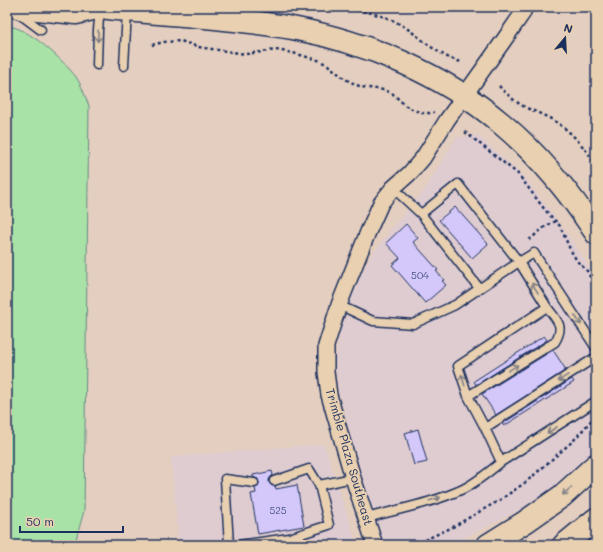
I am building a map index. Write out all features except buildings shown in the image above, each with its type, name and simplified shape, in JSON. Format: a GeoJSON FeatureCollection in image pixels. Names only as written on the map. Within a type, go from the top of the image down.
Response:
{"type":"FeatureCollection","features":[{"type":"Feature","properties":{"kind":"main road"},"geometry":{"type":"LineString","coordinates":[[18,7],[76,13],[100,7],[253,22],[315,34],[346,42],[402,63],[428,74],[465,97],[501,123],[547,168],[570,196],[596,233]]}},
{"type":"Feature","properties":{"kind":"main road"},"geometry":{"type":"LineString","coordinates":[[488,545],[526,522],[562,496],[596,465]]}},
{"type":"Feature","properties":{"kind":"main road"},"geometry":{"type":"LineString","coordinates":[[564,545],[596,520]]}},
{"type":"Feature","properties":{"kind":"street","name":"Trimble Plaza Southeast"},"geometry":{"type":"LineString","coordinates":[[375,545],[353,478],[329,395],[326,372],[326,346],[339,305],[381,203],[393,188],[410,173],[423,158],[447,120],[465,97],[518,21],[525,7]]}},
{"type":"Feature","properties":{"kind":"lane"},"geometry":{"type":"LineString","coordinates":[[97,65],[100,7]]}},
{"type":"Feature","properties":{"kind":"lane"},"geometry":{"type":"LineString","coordinates":[[7,8],[41,30]]}},
{"type":"Feature","properties":{"kind":"lane"},"geometry":{"type":"LineString","coordinates":[[124,66],[127,10]]}},
{"type":"Feature","properties":{"kind":"lane"},"geometry":{"type":"LineString","coordinates":[[421,214],[458,184],[519,262],[560,325],[560,334],[555,342],[468,396]]}},
{"type":"Feature","properties":{"kind":"lane"},"geometry":{"type":"LineString","coordinates":[[393,188],[421,214],[479,288]]}},
{"type":"Feature","properties":{"kind":"lane"},"geometry":{"type":"LineString","coordinates":[[339,305],[373,321],[412,324],[455,305],[534,252],[596,348]]}},
{"type":"Feature","properties":{"kind":"lane"},"geometry":{"type":"LineString","coordinates":[[501,462],[468,396],[458,366],[547,307]]}},
{"type":"Feature","properties":{"kind":"lane"},"geometry":{"type":"LineString","coordinates":[[485,428],[596,357]]}},
{"type":"Feature","properties":{"kind":"lane"},"geometry":{"type":"LineString","coordinates":[[367,518],[441,498],[459,490],[483,477],[501,462],[596,401]]}},
{"type":"Feature","properties":{"kind":"lane"},"geometry":{"type":"LineString","coordinates":[[238,545],[289,538],[329,525],[319,485],[308,469],[274,480]]}},
{"type":"Feature","properties":{"kind":"lane"},"geometry":{"type":"LineString","coordinates":[[319,485],[353,478]]}},
{"type":"Feature","properties":{"kind":"lane"},"geometry":{"type":"LineString","coordinates":[[229,545],[225,479],[254,483]]}},
{"type":"Feature","properties":{"kind":"path"},"geometry":{"type":"LineString","coordinates":[[327,7],[351,8],[374,13],[397,22],[445,56],[463,62]]}},
{"type":"Feature","properties":{"kind":"path"},"geometry":{"type":"LineString","coordinates":[[152,45],[164,42],[180,41],[198,47],[246,54],[276,50],[293,53],[318,60],[328,65],[345,80],[361,87],[384,90],[393,94],[406,106],[421,112],[434,112]]}},
{"type":"Feature","properties":{"kind":"path"},"geometry":{"type":"LineString","coordinates":[[499,86],[522,105],[544,114],[563,126],[582,144],[596,164]]}},
{"type":"Feature","properties":{"kind":"path"},"geometry":{"type":"LineString","coordinates":[[465,132],[518,174],[545,210],[560,226],[573,255],[588,272],[596,290]]}},
{"type":"Feature","properties":{"kind":"path"},"geometry":{"type":"LineString","coordinates":[[529,240],[546,226],[556,221]]}},
{"type":"Feature","properties":{"kind":"path"},"geometry":{"type":"LineString","coordinates":[[414,545],[451,528],[500,500],[526,482],[574,440],[596,414]]}},
{"type":"Feature","properties":{"kind":"shaded area"},"geometry":{"type":"Polygon","coordinates":[[[478,135],[527,180],[574,243],[596,279],[596,454],[546,498],[449,545],[381,545],[338,390],[335,359],[340,331],[357,281],[369,259],[394,225],[421,195],[456,138],[478,135]]]}},
{"type":"Feature","properties":{"kind":"shaded area"},"geometry":{"type":"Polygon","coordinates":[[[324,444],[357,545],[179,545],[171,457],[324,444]]]}},
{"type":"Feature","properties":{"kind":"green space"},"geometry":{"type":"Polygon","coordinates":[[[7,26],[25,32],[63,62],[78,80],[89,106],[84,511],[76,539],[72,545],[7,545],[7,26]]]}}]}
